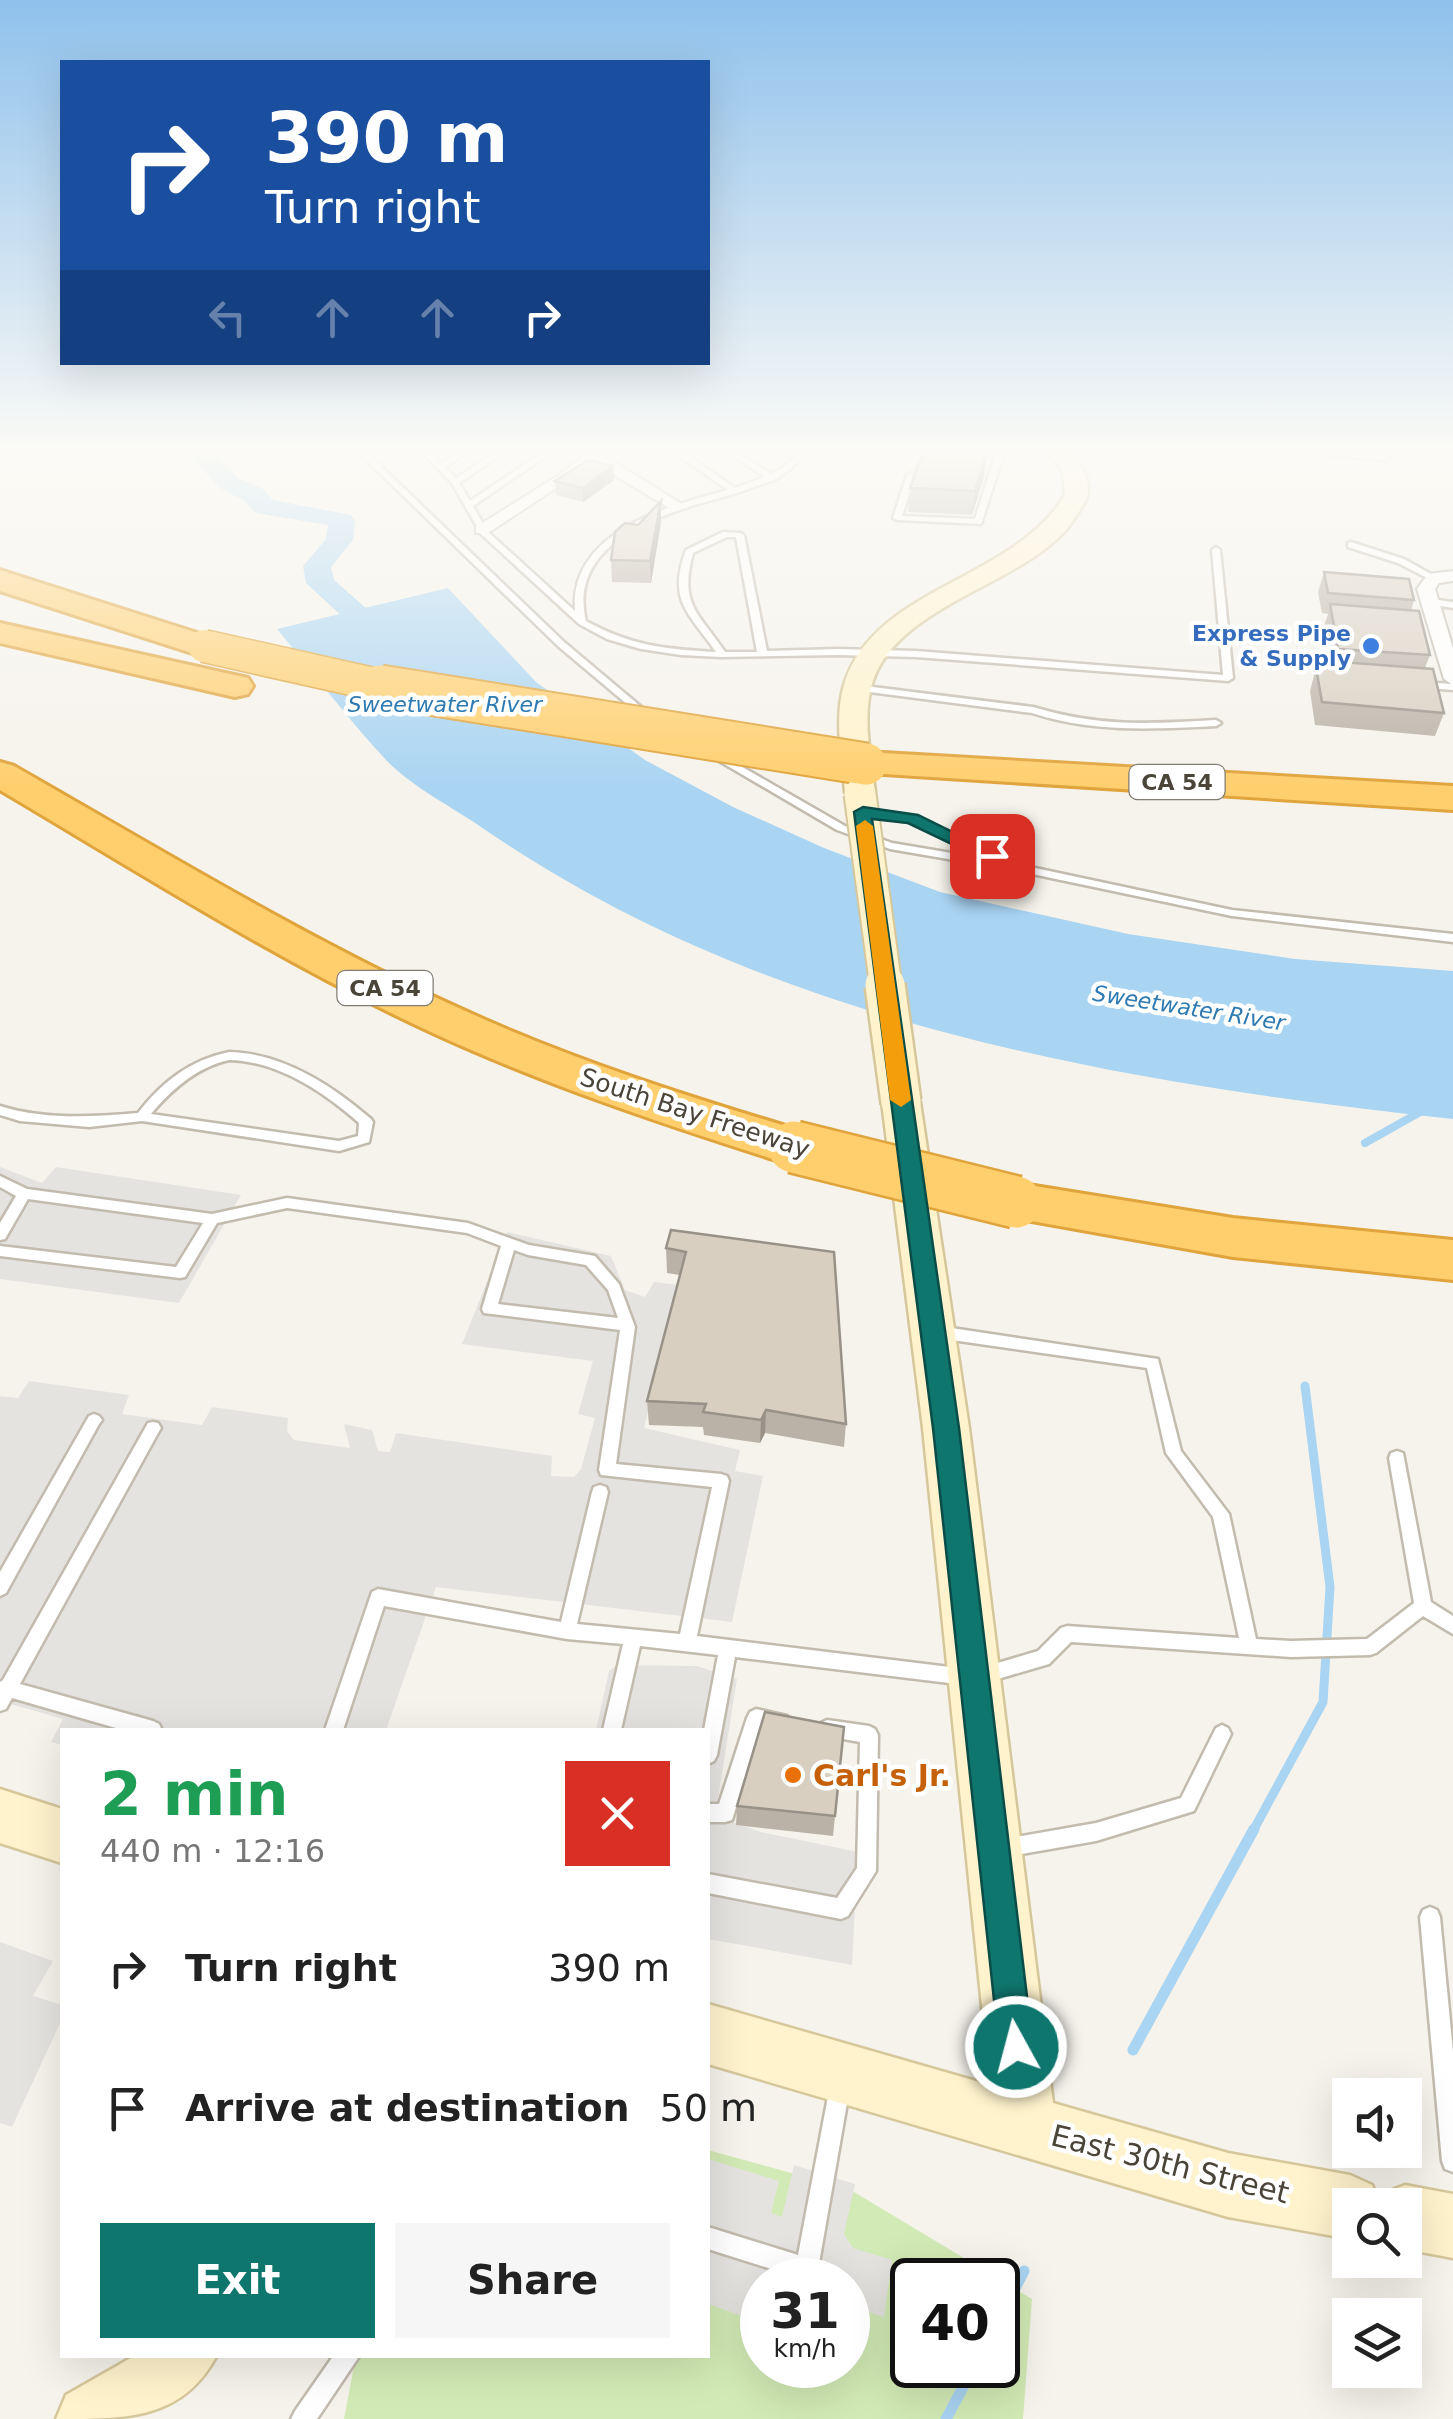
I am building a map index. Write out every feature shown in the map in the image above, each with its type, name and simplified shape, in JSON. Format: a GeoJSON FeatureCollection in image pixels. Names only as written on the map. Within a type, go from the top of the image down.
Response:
{"type":"FeatureCollection","features":[{"type":"Feature","properties":{"kind":"highway"},"geometry":{"type":"LineString","coordinates":[[15,563],[167,634]]}},
{"type":"Feature","properties":{"kind":"highway"},"geometry":{"type":"LineString","coordinates":[[0,580],[204,646],[372,686],[872,784]]}},
{"type":"Feature","properties":{"kind":"highway","name":"CA 54"},"geometry":{"type":"LineString","coordinates":[[0,633],[411,721],[872,784],[1453,798]]}},
{"type":"Feature","properties":{"kind":"highway","name":"South Bay Freeway"},"geometry":{"type":"LineString","coordinates":[[0,774],[224,902],[444,1020],[566,1071],[794,1147],[898,1176],[1016,1202],[1156,1229],[1319,1250],[1453,1260]]}},
{"type":"Feature","properties":{"kind":"street"},"geometry":{"type":"LineString","coordinates":[[1004,563],[903,626],[873,652],[857,688],[854,726],[872,784],[901,1102],[932,1331],[1025,2126]]}},
{"type":"Feature","properties":{"kind":"street"},"geometry":{"type":"LineString","coordinates":[[1432,586],[1428,628],[1453,680]]}},
{"type":"Feature","properties":{"kind":"street"},"geometry":{"type":"LineString","coordinates":[[0,1816],[60,1835]]}},
{"type":"Feature","properties":{"kind":"street","name":"East 30th Street"},"geometry":{"type":"LineString","coordinates":[[710,2035],[1228,2185],[1332,2204]]}},
{"type":"Feature","properties":{"kind":"street"},"geometry":{"type":"LineString","coordinates":[[1422,2220],[1453,2226]]}},
{"type":"Feature","properties":{"kind":"lane"},"geometry":{"type":"LineString","coordinates":[[476,563],[631,707],[841,828],[890,846],[1018,868],[1232,913],[1453,938]]}},
{"type":"Feature","properties":{"kind":"lane"},"geometry":{"type":"LineString","coordinates":[[518,563],[598,633],[642,647],[721,652],[873,652],[1228,678],[1217,563]]}},
{"type":"Feature","properties":{"kind":"lane"},"geometry":{"type":"LineString","coordinates":[[582,622],[578,594],[592,563]]}},
{"type":"Feature","properties":{"kind":"lane"},"geometry":{"type":"LineString","coordinates":[[686,563],[681,599],[721,652]]}},
{"type":"Feature","properties":{"kind":"lane"},"geometry":{"type":"LineString","coordinates":[[745,563],[762,652]]}},
{"type":"Feature","properties":{"kind":"lane"},"geometry":{"type":"LineString","coordinates":[[1403,563],[1453,605]]}},
{"type":"Feature","properties":{"kind":"lane"},"geometry":{"type":"LineString","coordinates":[[1399,684],[1453,687]]}},
{"type":"Feature","properties":{"kind":"lane"},"geometry":{"type":"LineString","coordinates":[[857,688],[1121,725],[1216,723]]}},
{"type":"Feature","properties":{"kind":"lane"},"geometry":{"type":"LineString","coordinates":[[872,784],[912,819],[1018,868]]}},
{"type":"Feature","properties":{"kind":"lane"},"geometry":{"type":"LineString","coordinates":[[0,1110],[20,1117],[88,1122],[142,1117],[339,1146],[364,1139],[366,1122],[344,1100],[300,1076],[230,1056],[204,1065],[160,1092],[142,1117]]}},
{"type":"Feature","properties":{"kind":"lane"},"geometry":{"type":"LineString","coordinates":[[0,1181],[24,1194],[212,1220],[287,1203],[468,1228],[508,1243],[590,1260],[614,1288],[627,1324],[606,1470],[722,1481],[687,1643]]}},
{"type":"Feature","properties":{"kind":"lane"},"geometry":{"type":"LineString","coordinates":[[0,1235],[24,1194]]}},
{"type":"Feature","properties":{"kind":"lane"},"geometry":{"type":"LineString","coordinates":[[0,1251],[180,1273],[212,1220]]}},
{"type":"Feature","properties":{"kind":"lane"},"geometry":{"type":"LineString","coordinates":[[508,1243],[490,1308],[627,1324]]}},
{"type":"Feature","properties":{"kind":"lane"},"geometry":{"type":"LineString","coordinates":[[932,1331],[1153,1362],[1174,1453],[1221,1514],[1248,1646]]}},
{"type":"Feature","properties":{"kind":"lane"},"geometry":{"type":"LineString","coordinates":[[0,1588],[94,1420]]}},
{"type":"Feature","properties":{"kind":"lane"},"geometry":{"type":"LineString","coordinates":[[145,1728],[3,1693],[154,1428]]}},
{"type":"Feature","properties":{"kind":"lane"},"geometry":{"type":"LineString","coordinates":[[1397,1458],[1422,1606],[1453,1626]]}},
{"type":"Feature","properties":{"kind":"lane"},"geometry":{"type":"LineString","coordinates":[[567,1631],[600,1492]]}},
{"type":"Feature","properties":{"kind":"lane"},"geometry":{"type":"LineString","coordinates":[[335,1728],[378,1597],[567,1631],[974,1678],[1043,1658],[1067,1634],[1292,1649],[1370,1647],[1422,1606]]}},
{"type":"Feature","properties":{"kind":"lane"},"geometry":{"type":"LineString","coordinates":[[612,1728],[634,1638]]}},
{"type":"Feature","properties":{"kind":"lane"},"geometry":{"type":"LineString","coordinates":[[710,1744],[728,1648]]}},
{"type":"Feature","properties":{"kind":"lane"},"geometry":{"type":"LineString","coordinates":[[710,1813],[724,1813],[756,1718],[869,1735],[866,1871],[841,1909],[710,1884]]}},
{"type":"Feature","properties":{"kind":"lane"},"geometry":{"type":"LineString","coordinates":[[994,1850],[1096,1832],[1187,1805],[1222,1734]]}},
{"type":"Feature","properties":{"kind":"lane"},"geometry":{"type":"LineString","coordinates":[[1430,1917],[1453,2161]]}},
{"type":"Feature","properties":{"kind":"lane"},"geometry":{"type":"LineString","coordinates":[[710,2239],[807,2268],[830,2068]]}},
{"type":"Feature","properties":{"kind":"lane"},"geometry":{"type":"LineString","coordinates":[[303,2419],[346,2358]]}},
{"type":"Feature","properties":{"kind":"green space"},"geometry":{"type":"Polygon","coordinates":[[[710,2151],[849,2189],[964,2258],[890,2258],[890,2388],[1020,2388],[1020,2292],[1032,2299],[1023,2419],[344,2419],[355,2358],[710,2358],[710,2151]]]}},
{"type":"Feature","properties":{"kind":"shaded area"},"geometry":{"type":"Polygon","coordinates":[[[0,1167],[42,1183],[56,1167],[241,1195],[179,1303],[0,1279],[0,1167]]]}},
{"type":"Feature","properties":{"kind":"shaded area"},"geometry":{"type":"Polygon","coordinates":[[[507,1232],[611,1256],[625,1290],[645,1297],[654,1282],[680,1285],[644,1428],[740,1450],[735,1471],[763,1476],[732,1622],[436,1587],[387,1728],[60,1728],[60,1744],[51,1742],[63,1719],[0,1701],[0,1396],[18,1398],[29,1381],[129,1395],[122,1414],[202,1425],[212,1407],[288,1418],[287,1431],[294,1440],[350,1448],[344,1424],[372,1430],[378,1451],[390,1452],[396,1433],[552,1456],[551,1476],[574,1477],[581,1469],[595,1418],[578,1414],[593,1361],[462,1344],[507,1232]]]}},
{"type":"Feature","properties":{"kind":"shaded area"},"geometry":{"type":"Polygon","coordinates":[[[617,1665],[697,1666],[737,1679],[717,1805],[728,1820],[761,1832],[858,1852],[852,1965],[710,1939],[710,1728],[596,1728],[609,1671],[617,1665]]]}},
{"type":"Feature","properties":{"kind":"shaded area"},"geometry":{"type":"Polygon","coordinates":[[[0,1942],[53,1961],[33,1996],[60,2004],[60,2023],[12,2127],[0,2123],[0,1942]]]}},
{"type":"Feature","properties":{"kind":"shaded area"},"geometry":{"type":"Polygon","coordinates":[[[710,2160],[779,2181],[771,2213],[782,2217],[794,2165],[855,2184],[844,2234],[853,2248],[890,2259],[884,2317],[870,2312],[870,2258],[740,2258],[740,2315],[710,2305],[710,2160]]]}},
{"type":"Feature","properties":{"kind":"water","name":"Sweetwater River"},"geometry":{"type":"Polygon","coordinates":[[[448,588],[536,682],[645,760],[733,807],[824,848],[940,892],[1128,934],[1295,959],[1453,971],[1453,1119],[1201,1086],[1075,1063],[951,1034],[829,997],[710,952],[596,897],[399,772],[359,730],[277,629],[448,588]]]}},
{"type":"Feature","properties":{"kind":"building"},"geometry":{"type":"Polygon","coordinates":[[[1324,572],[1409,579],[1414,600],[1328,593],[1324,572]]]}},
{"type":"Feature","properties":{"kind":"building"},"geometry":{"type":"Polygon","coordinates":[[[1330,604],[1419,611],[1430,655],[1338,649],[1330,604]]]}},
{"type":"Feature","properties":{"kind":"building"},"geometry":{"type":"Polygon","coordinates":[[[1341,662],[1433,669],[1444,713],[1322,702],[1316,668],[1342,670],[1341,662]]]}},
{"type":"Feature","properties":{"kind":"building"},"geometry":{"type":"Polygon","coordinates":[[[671,1230],[834,1252],[846,1424],[766,1410],[761,1420],[703,1412],[706,1404],[647,1401],[686,1252],[666,1248],[671,1230]]]}},
{"type":"Feature","properties":{"kind":"building","name":"Carl's Jr."},"geometry":{"type":"Polygon","coordinates":[[[765,1712],[844,1727],[835,1816],[737,1806],[765,1712]]]}},
{"type":"Feature","properties":{"kind":"waterway","name":"Sweetwater River"},"geometry":{"type":"LineString","coordinates":[[320,563],[320,583],[398,652]]}},
{"type":"Feature","properties":{"kind":"waterway"},"geometry":{"type":"LineString","coordinates":[[1365,1143],[1422,1111]]}},
{"type":"Feature","properties":{"kind":"waterway"},"geometry":{"type":"LineString","coordinates":[[1253,1831],[1323,1702],[1330,1587],[1305,1386]]}},
{"type":"Feature","properties":{"kind":"waterway"},"geometry":{"type":"LineString","coordinates":[[1133,2050],[1254,1829]]}},
{"type":"Feature","properties":{"kind":"waterway"},"geometry":{"type":"LineString","coordinates":[[1020,2279],[1024,2271]]}},
{"type":"Feature","properties":{"kind":"waterway"},"geometry":{"type":"LineString","coordinates":[[946,2419],[963,2388]]}},
{"type":"Feature","properties":{"kind":"slow traffic"},"geometry":{"type":"LineString","coordinates":[[865,826],[901,1100]]}},
{"type":"Feature","properties":{"kind":"place","name":"Express Pipe & Supply"},"geometry":{"type":"Point","coordinates":[1371,646]}},
{"type":"Feature","properties":{"kind":"place","name":"Carl's Jr."},"geometry":{"type":"Point","coordinates":[793,1775]}},
{"type":"Feature","properties":{"kind":"route"},"geometry":{"type":"LineString","coordinates":[[992,856],[912,819],[863,812],[946,1428],[1016,2047]]}}]}
